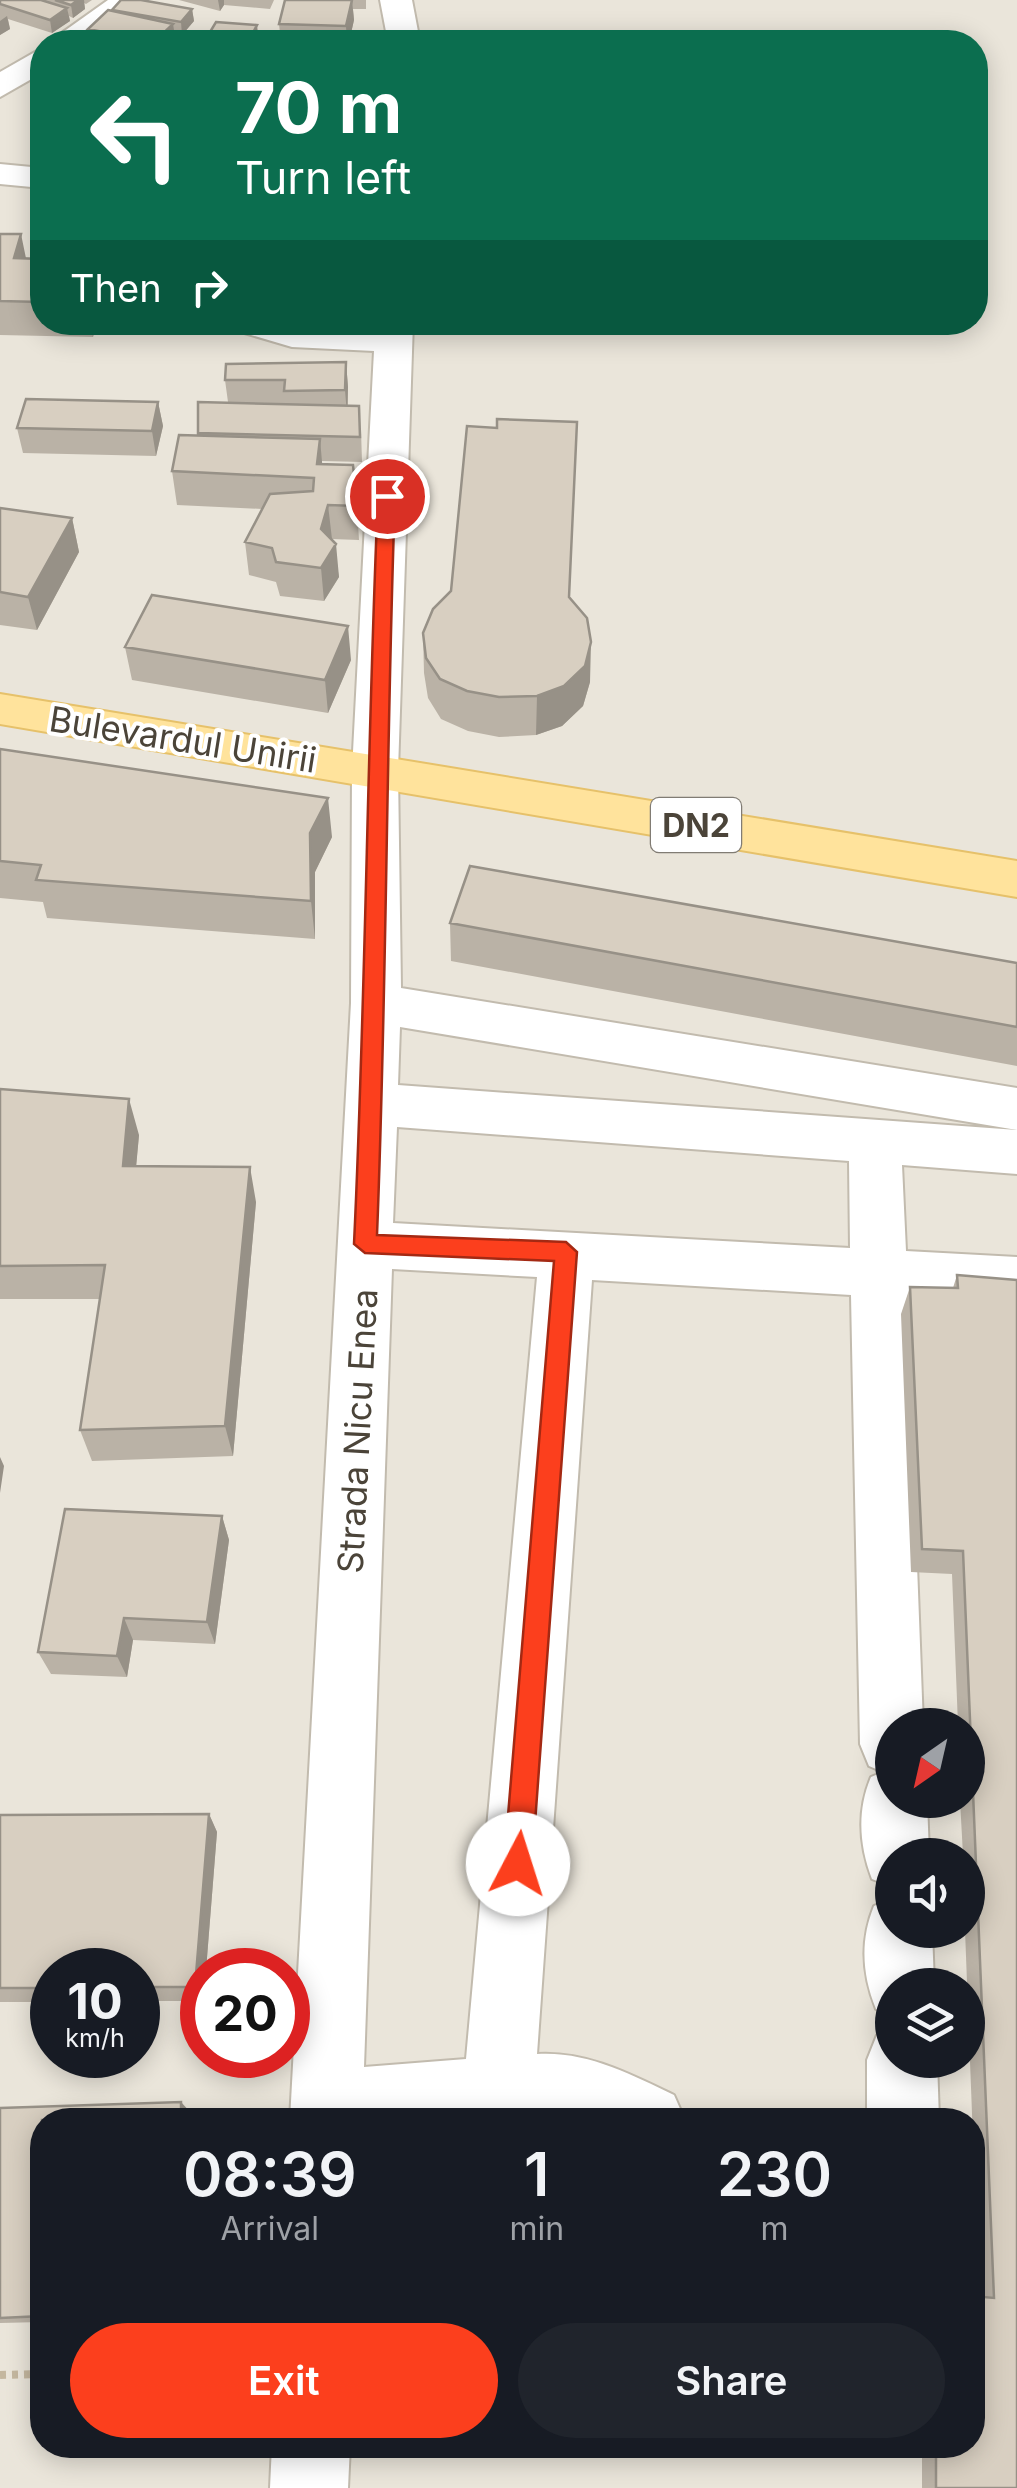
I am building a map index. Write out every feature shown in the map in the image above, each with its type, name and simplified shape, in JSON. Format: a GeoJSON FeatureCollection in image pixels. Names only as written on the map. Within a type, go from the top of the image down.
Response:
{"type":"FeatureCollection","features":[{"type":"Feature","properties":{"kind":"main road","name":"Bulevardul Unirii"},"geometry":{"type":"LineString","coordinates":[[0,709],[1017,880]]}},
{"type":"Feature","properties":{"kind":"street"},"geometry":{"type":"LineString","coordinates":[[84,30],[130,0]]}},
{"type":"Feature","properties":{"kind":"street"},"geometry":{"type":"LineString","coordinates":[[396,0],[402,30]]}},
{"type":"Feature","properties":{"kind":"street"},"geometry":{"type":"LineString","coordinates":[[0,88],[30,67]]}},
{"type":"Feature","properties":{"kind":"street"},"geometry":{"type":"LineString","coordinates":[[0,174],[30,177]]}},
{"type":"Feature","properties":{"kind":"street"},"geometry":{"type":"LineString","coordinates":[[289,335],[318,335]]}},
{"type":"Feature","properties":{"kind":"street","name":"Strada Nicu Enea"},"geometry":{"type":"LineString","coordinates":[[327,2108],[376,1003],[376,771],[394,335]]}},
{"type":"Feature","properties":{"kind":"street"},"geometry":{"type":"LineString","coordinates":[[376,1003],[1017,1109]]}},
{"type":"Feature","properties":{"kind":"street"},"geometry":{"type":"LineString","coordinates":[[372,1104],[1017,1152]]}},
{"type":"Feature","properties":{"kind":"street"},"geometry":{"type":"LineString","coordinates":[[875,1141],[882,1270],[891,1708]]}},
{"type":"Feature","properties":{"kind":"street"},"geometry":{"type":"LineString","coordinates":[[365,1244],[566,1252],[1017,1281]]}},
{"type":"Feature","properties":{"kind":"street"},"geometry":{"type":"LineString","coordinates":[[498,2090],[560,1368],[566,1252]]}},
{"type":"Feature","properties":{"kind":"street"},"geometry":{"type":"LineString","coordinates":[[903,2078],[904,2108]]}},
{"type":"Feature","properties":{"kind":"street"},"geometry":{"type":"LineString","coordinates":[[364,2108],[498,2090],[562,2088],[624,2108]]}},
{"type":"Feature","properties":{"kind":"street"},"geometry":{"type":"LineString","coordinates":[[309,2488],[311,2458]]}},
{"type":"Feature","properties":{"kind":"path"},"geometry":{"type":"LineString","coordinates":[[0,2375],[30,2374]]}},
{"type":"Feature","properties":{"kind":"shaded area"},"geometry":{"type":"Polygon","coordinates":[[[0,0],[1017,0],[1017,2488],[0,2488],[0,0]]]}},
{"type":"Feature","properties":{"kind":"building"},"geometry":{"type":"Polygon","coordinates":[[[0,0],[41,0],[67,8],[50,20],[0,4],[0,0]]]}},
{"type":"Feature","properties":{"kind":"building"},"geometry":{"type":"Polygon","coordinates":[[[121,0],[192,9],[181,22],[112,10],[121,0]]]}},
{"type":"Feature","properties":{"kind":"building"},"geometry":{"type":"Polygon","coordinates":[[[285,0],[352,0],[346,26],[279,24],[285,0]]]}},
{"type":"Feature","properties":{"kind":"building"},"geometry":{"type":"Polygon","coordinates":[[[108,10],[173,24],[167,30],[88,29],[108,10]]]}},
{"type":"Feature","properties":{"kind":"building"},"geometry":{"type":"Polygon","coordinates":[[[216,22],[257,25],[254,30],[211,30],[216,22]]]}},
{"type":"Feature","properties":{"kind":"building"},"geometry":{"type":"Polygon","coordinates":[[[0,234],[21,234],[14,258],[30,259],[30,302],[0,301],[0,234]]]}},
{"type":"Feature","properties":{"kind":"building"},"geometry":{"type":"Polygon","coordinates":[[[346,362],[345,390],[284,391],[285,380],[225,380],[226,364],[346,362]]]}},
{"type":"Feature","properties":{"kind":"building"},"geometry":{"type":"Polygon","coordinates":[[[26,399],[158,402],[152,431],[17,428],[26,399]]]}},
{"type":"Feature","properties":{"kind":"building"},"geometry":{"type":"Polygon","coordinates":[[[198,402],[359,406],[360,437],[198,433],[198,402]]]}},
{"type":"Feature","properties":{"kind":"building"},"geometry":{"type":"Polygon","coordinates":[[[497,419],[577,422],[569,597],[587,618],[591,642],[585,666],[564,686],[537,696],[499,697],[467,691],[440,679],[426,658],[423,633],[433,609],[451,591],[467,426],[497,428],[497,419]]]}},
{"type":"Feature","properties":{"kind":"building"},"geometry":{"type":"Polygon","coordinates":[[[179,435],[320,439],[317,464],[353,465],[357,506],[328,505],[321,529],[336,544],[321,568],[276,562],[272,548],[245,542],[270,494],[313,491],[314,478],[172,471],[179,435]]]}},
{"type":"Feature","properties":{"kind":"building"},"geometry":{"type":"Polygon","coordinates":[[[0,508],[72,518],[28,597],[0,592],[0,508]]]}},
{"type":"Feature","properties":{"kind":"building"},"geometry":{"type":"Polygon","coordinates":[[[152,595],[348,626],[325,680],[125,647],[152,595]]]}},
{"type":"Feature","properties":{"kind":"building"},"geometry":{"type":"Polygon","coordinates":[[[0,749],[328,798],[310,833],[311,901],[36,880],[41,865],[0,861],[0,749]]]}},
{"type":"Feature","properties":{"kind":"building"},"geometry":{"type":"Polygon","coordinates":[[[470,866],[1017,963],[1017,1027],[450,923],[470,866]]]}},
{"type":"Feature","properties":{"kind":"building"},"geometry":{"type":"Polygon","coordinates":[[[0,1089],[129,1099],[123,1166],[250,1167],[225,1426],[80,1430],[105,1265],[0,1266],[0,1089]]]}},
{"type":"Feature","properties":{"kind":"building"},"geometry":{"type":"Polygon","coordinates":[[[957,1275],[1017,1280],[1017,2488],[936,2488],[936,2458],[985,2458],[985,2297],[994,2298],[985,2078],[985,1968],[980,1968],[979,1948],[985,1948],[985,1838],[975,1838],[974,1818],[985,1818],[985,1708],[970,1708],[963,1551],[922,1549],[910,1287],[958,1288],[957,1275]]]}},
{"type":"Feature","properties":{"kind":"building"},"geometry":{"type":"Polygon","coordinates":[[[65,1509],[222,1516],[207,1622],[124,1618],[117,1656],[38,1652],[65,1509]]]}},
{"type":"Feature","properties":{"kind":"building"},"geometry":{"type":"Polygon","coordinates":[[[209,1814],[198,1948],[180,1948],[180,1987],[160,1987],[160,1948],[30,1948],[30,1988],[0,1988],[0,1815],[209,1814]]]}},
{"type":"Feature","properties":{"kind":"building"},"geometry":{"type":"Polygon","coordinates":[[[181,2102],[181,2108],[30,2108],[30,2317],[0,2318],[0,2108],[181,2102]]]}},
{"type":"Feature","properties":{"kind":"route"},"geometry":{"type":"LineString","coordinates":[[387,496],[376,771],[376,1003],[365,1244],[566,1252],[560,1368],[518,1864]]}}]}
